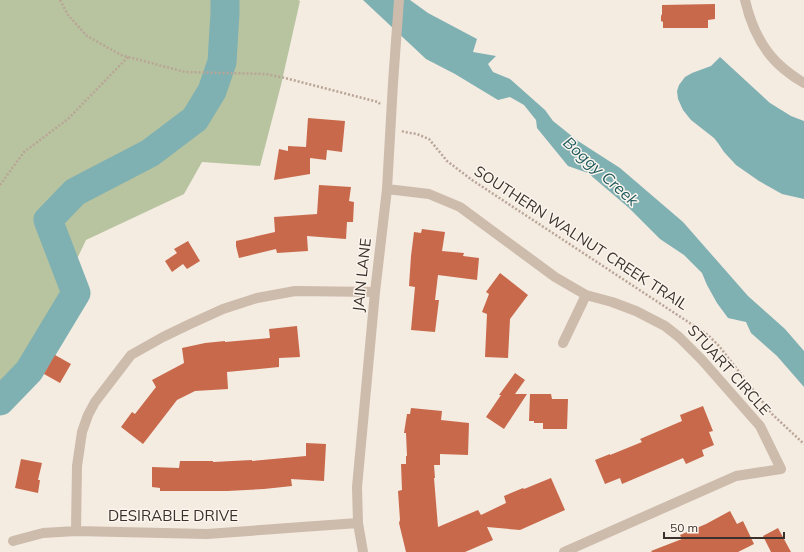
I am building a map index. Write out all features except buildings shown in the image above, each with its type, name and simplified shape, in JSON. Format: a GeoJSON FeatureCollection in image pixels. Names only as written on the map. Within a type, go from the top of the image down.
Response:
{"type":"FeatureCollection","features":[{"type":"Feature","properties":{"kind":"street","name":"JAIN LANE"},"geometry":{"type":"LineString","coordinates":[[363,552],[358,523],[357,487],[386,189],[399,0]]}},
{"type":"Feature","properties":{"kind":"street"},"geometry":{"type":"LineString","coordinates":[[745,0],[759,39],[773,59],[804,83]]}},
{"type":"Feature","properties":{"kind":"street","name":"STUART CIRCLE"},"geometry":{"type":"LineString","coordinates":[[386,189],[429,194],[460,207],[555,277],[586,295],[612,302],[636,311],[665,326],[679,337],[702,360],[760,426],[781,469],[736,476],[564,552]]}},
{"type":"Feature","properties":{"kind":"street"},"geometry":{"type":"LineString","coordinates":[[76,530],[77,466],[82,432],[88,415],[96,402],[131,355],[163,337],[223,309],[257,298],[295,291],[375,292]]}},
{"type":"Feature","properties":{"kind":"street"},"geometry":{"type":"LineString","coordinates":[[563,343],[586,295]]}},
{"type":"Feature","properties":{"kind":"street","name":"DESIRABLE DRIVE"},"geometry":{"type":"LineString","coordinates":[[13,541],[43,533],[76,530],[207,534],[358,523]]}},
{"type":"Feature","properties":{"kind":"path"},"geometry":{"type":"LineString","coordinates":[[60,0],[68,15],[87,36],[121,55],[185,72],[266,74],[378,102]]}},
{"type":"Feature","properties":{"kind":"path"},"geometry":{"type":"LineString","coordinates":[[0,185],[24,152],[68,119],[128,57]]}},
{"type":"Feature","properties":{"kind":"path","name":"SOUTHERN WALNUT CREEK TRAIL"},"geometry":{"type":"LineString","coordinates":[[404,132],[417,134],[429,139],[447,161],[477,183],[708,335],[719,346],[772,414],[804,444]]}},
{"type":"Feature","properties":{"kind":"green space"},"geometry":{"type":"Polygon","coordinates":[[[0,0],[300,1],[281,85],[260,166],[202,162],[184,194],[86,240],[15,389],[0,407],[0,0]]]}},
{"type":"Feature","properties":{"kind":"water","name":"Boggy Creek"},"geometry":{"type":"Polygon","coordinates":[[[363,0],[410,0],[428,13],[477,39],[473,52],[496,56],[488,64],[493,72],[510,79],[545,110],[553,121],[578,141],[620,168],[683,222],[748,296],[785,329],[804,351],[804,387],[777,356],[751,333],[746,322],[728,318],[717,303],[702,273],[684,255],[660,239],[629,208],[588,173],[568,166],[537,128],[536,120],[524,105],[510,97],[498,100],[455,74],[426,59],[363,0]]]}},
{"type":"Feature","properties":{"kind":"water"},"geometry":{"type":"Polygon","coordinates":[[[720,57],[770,103],[791,116],[804,121],[804,199],[782,194],[759,181],[736,165],[714,138],[691,120],[683,110],[678,99],[677,91],[679,85],[685,77],[711,66],[720,57]]]}},
{"type":"Feature","properties":{"kind":"waterway"},"geometry":{"type":"LineString","coordinates":[[0,401],[29,371],[76,293],[48,220],[75,192],[150,153],[195,119],[212,91],[222,62],[225,0]]}}]}
